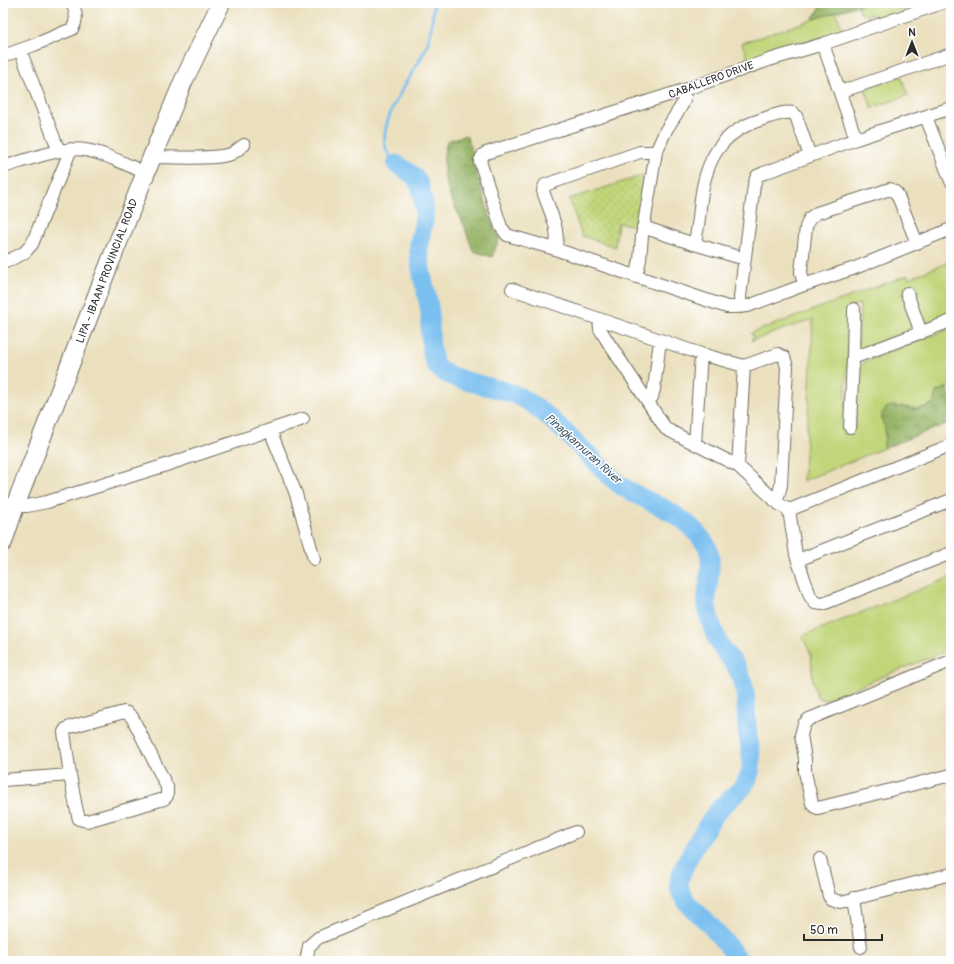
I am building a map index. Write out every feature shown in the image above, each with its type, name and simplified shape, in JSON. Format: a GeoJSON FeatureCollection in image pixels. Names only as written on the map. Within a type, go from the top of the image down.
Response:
{"type":"FeatureCollection","features":[{"type":"Feature","properties":{"kind":"main road","name":"LIPA - IBAAN PROVINCIAL ROAD"},"geometry":{"type":"LineString","coordinates":[[3,542],[101,285],[149,165],[183,82],[221,3]]}},
{"type":"Feature","properties":{"kind":"street"},"geometry":{"type":"LineString","coordinates":[[3,56],[72,29],[76,15],[72,3]]}},
{"type":"Feature","properties":{"kind":"street","name":"CABALLERO DRIVE"},"geometry":{"type":"LineString","coordinates":[[555,249],[504,233],[481,165],[481,158],[486,153],[684,90],[769,60],[823,44],[942,3]]}},
{"type":"Feature","properties":{"kind":"street"},"geometry":{"type":"LineString","coordinates":[[823,44],[856,139]]}},
{"type":"Feature","properties":{"kind":"street"},"geometry":{"type":"LineString","coordinates":[[3,262],[24,253],[32,244],[65,150],[20,50]]}},
{"type":"Feature","properties":{"kind":"street"},"geometry":{"type":"LineString","coordinates":[[840,92],[951,54]]}},
{"type":"Feature","properties":{"kind":"street"},"geometry":{"type":"LineString","coordinates":[[636,277],[640,260],[643,227],[656,152],[666,130],[682,105],[685,98],[684,90]]}},
{"type":"Feature","properties":{"kind":"street"},"geometry":{"type":"LineString","coordinates":[[741,307],[740,297],[754,185],[757,176],[764,172],[856,139],[951,108]]}},
{"type":"Feature","properties":{"kind":"street"},"geometry":{"type":"LineString","coordinates":[[694,244],[697,234],[704,180],[708,168],[720,146],[733,133],[756,122],[788,112],[793,113],[796,116],[810,156]]}},
{"type":"Feature","properties":{"kind":"street"},"geometry":{"type":"LineString","coordinates":[[926,117],[951,181]]}},
{"type":"Feature","properties":{"kind":"street"},"geometry":{"type":"LineString","coordinates":[[3,167],[65,150],[84,149],[149,165],[232,154],[244,145]]}},
{"type":"Feature","properties":{"kind":"street"},"geometry":{"type":"LineString","coordinates":[[656,152],[640,152],[545,184],[543,191],[557,234],[558,241],[555,249],[727,307],[741,307],[754,304],[855,268],[951,229]]}},
{"type":"Feature","properties":{"kind":"street"},"geometry":{"type":"LineString","coordinates":[[804,285],[801,272],[806,228],[810,218],[818,213],[887,190],[893,190],[897,194],[917,243]]}},
{"type":"Feature","properties":{"kind":"street"},"geometry":{"type":"LineString","coordinates":[[643,227],[745,259]]}},
{"type":"Feature","properties":{"kind":"street"},"geometry":{"type":"LineString","coordinates":[[512,289],[701,354],[744,366],[778,354],[784,357],[787,363],[781,485],[779,494],[775,501]]}},
{"type":"Feature","properties":{"kind":"street"},"geometry":{"type":"LineString","coordinates":[[906,293],[921,333]]}},
{"type":"Feature","properties":{"kind":"street"},"geometry":{"type":"LineString","coordinates":[[850,427],[854,309]]}},
{"type":"Feature","properties":{"kind":"street"},"geometry":{"type":"LineString","coordinates":[[599,319],[599,325],[603,334],[666,429],[738,466],[785,509],[789,510],[951,445]]}},
{"type":"Feature","properties":{"kind":"street"},"geometry":{"type":"LineString","coordinates":[[853,358],[951,321]]}},
{"type":"Feature","properties":{"kind":"street"},"geometry":{"type":"LineString","coordinates":[[648,402],[652,397],[654,389],[660,340]]}},
{"type":"Feature","properties":{"kind":"street"},"geometry":{"type":"LineString","coordinates":[[695,444],[701,354]]}},
{"type":"Feature","properties":{"kind":"street"},"geometry":{"type":"LineString","coordinates":[[738,466],[744,366]]}},
{"type":"Feature","properties":{"kind":"street"},"geometry":{"type":"LineString","coordinates":[[16,506],[27,506],[47,502],[160,467],[303,419]]}},
{"type":"Feature","properties":{"kind":"street"},"geometry":{"type":"LineString","coordinates":[[270,430],[296,494],[314,559]]}},
{"type":"Feature","properties":{"kind":"street"},"geometry":{"type":"LineString","coordinates":[[798,560],[951,500]]}},
{"type":"Feature","properties":{"kind":"street"},"geometry":{"type":"LineString","coordinates":[[789,510],[798,560],[812,599],[815,603],[820,604],[951,553]]}},
{"type":"Feature","properties":{"kind":"street"},"geometry":{"type":"LineString","coordinates":[[951,661],[809,719],[804,724],[801,735],[805,759],[805,772],[812,803],[818,808],[951,774]]}},
{"type":"Feature","properties":{"kind":"street"},"geometry":{"type":"LineString","coordinates":[[127,712],[132,717],[167,787],[167,796],[164,799],[82,821],[79,819],[70,775],[64,732],[66,729],[127,712]]}},
{"type":"Feature","properties":{"kind":"street"},"geometry":{"type":"LineString","coordinates":[[3,780],[70,775]]}},
{"type":"Feature","properties":{"kind":"street"},"geometry":{"type":"LineString","coordinates":[[306,961],[309,946],[318,938],[576,832]]}},
{"type":"Feature","properties":{"kind":"street"},"geometry":{"type":"LineString","coordinates":[[820,859],[829,896],[831,899],[841,902],[951,874]]}},
{"type":"Feature","properties":{"kind":"street"},"geometry":{"type":"LineString","coordinates":[[854,898],[861,947]]}},
{"type":"Feature","properties":{"kind":"green space"},"geometry":{"type":"Polygon","coordinates":[[[820,3],[865,3],[814,19],[813,17],[819,10],[820,3]]]}},
{"type":"Feature","properties":{"kind":"green space"},"geometry":{"type":"Polygon","coordinates":[[[865,3],[924,3],[876,19],[875,15],[861,14],[858,5],[865,3]]]}},
{"type":"Feature","properties":{"kind":"green space"},"geometry":{"type":"Polygon","coordinates":[[[836,12],[843,31],[748,60],[742,43],[836,12]]]}},
{"type":"Feature","properties":{"kind":"green space"},"geometry":{"type":"Polygon","coordinates":[[[901,76],[908,95],[872,108],[865,89],[901,76]]]}},
{"type":"Feature","properties":{"kind":"green space"},"geometry":{"type":"Polygon","coordinates":[[[466,135],[473,153],[472,161],[494,229],[499,239],[492,257],[473,251],[464,225],[451,199],[444,175],[444,154],[447,141],[466,135]]]}},
{"type":"Feature","properties":{"kind":"green space"},"geometry":{"type":"Polygon","coordinates":[[[644,175],[642,200],[637,226],[618,223],[615,247],[582,236],[569,199],[644,175]]]}},
{"type":"Feature","properties":{"kind":"green space"},"geometry":{"type":"Polygon","coordinates":[[[951,261],[951,316],[927,324],[912,292],[902,294],[911,323],[909,331],[859,350],[860,304],[850,307],[844,434],[855,429],[858,371],[860,366],[865,362],[951,328],[951,386],[936,392],[933,404],[917,408],[901,406],[887,430],[884,448],[803,481],[813,319],[751,341],[754,336],[751,333],[908,275],[909,278],[951,261]]]}},
{"type":"Feature","properties":{"kind":"green space"},"geometry":{"type":"Polygon","coordinates":[[[947,388],[951,399],[951,422],[884,448],[885,428],[882,417],[884,410],[890,406],[920,409],[933,404],[936,392],[947,388]]]}},
{"type":"Feature","properties":{"kind":"green space"},"geometry":{"type":"Polygon","coordinates":[[[951,577],[951,649],[825,700],[818,698],[813,683],[811,654],[802,636],[951,577]]]}},
{"type":"Feature","properties":{"kind":"waterway"},"geometry":{"type":"LineString","coordinates":[[396,164],[389,155],[385,146],[387,121],[392,108],[428,43],[431,32],[434,3]]}},
{"type":"Feature","properties":{"kind":"waterway","name":"Pinagkamuran River"},"geometry":{"type":"LineString","coordinates":[[396,164],[416,179],[423,199],[424,219],[419,240],[420,262],[430,314],[432,354],[436,365],[441,371],[450,375],[472,383],[516,395],[535,406],[562,429],[620,485],[673,513],[683,520],[707,546],[710,561],[707,607],[718,641],[733,662],[742,679],[746,703],[751,766],[747,780],[738,792],[717,812],[703,833],[683,869],[679,886],[683,897],[710,925],[739,961]]}}]}
